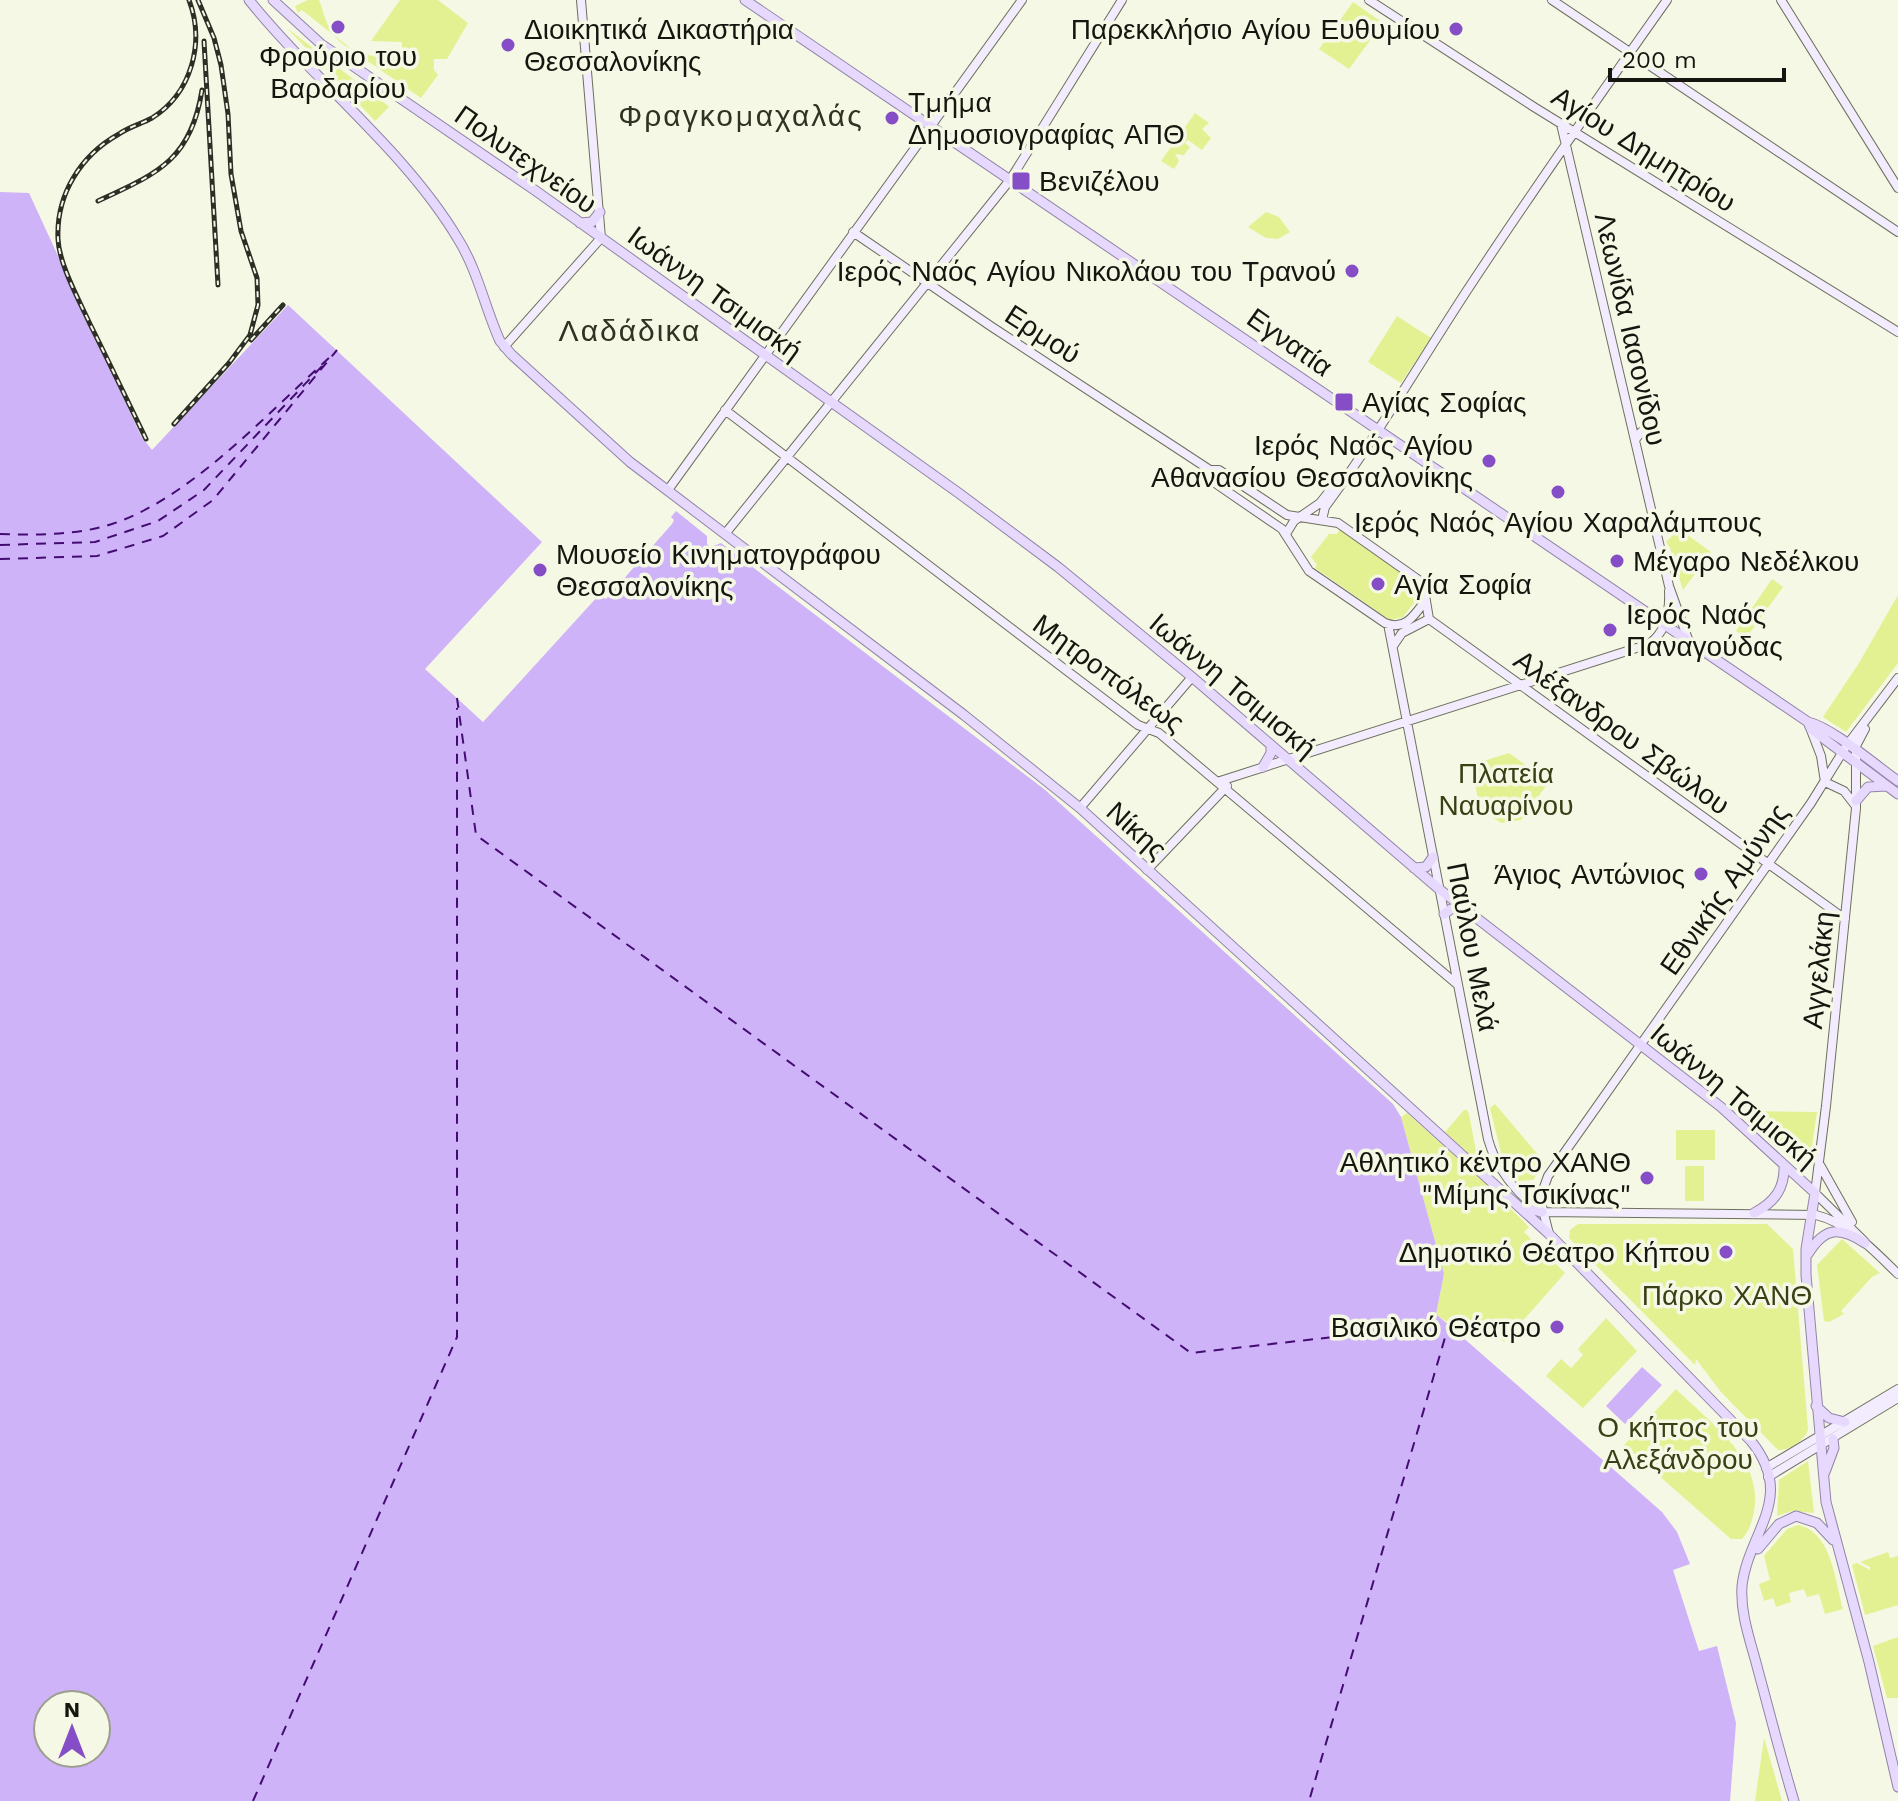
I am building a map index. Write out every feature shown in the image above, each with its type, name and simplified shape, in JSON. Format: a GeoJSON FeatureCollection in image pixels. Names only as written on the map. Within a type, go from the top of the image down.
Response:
{"type":"FeatureCollection","features":[{"type":"Feature","properties":{"kind":"main road"},"geometry":{"type":"LineString","coordinates":[[249,0],[293,53],[424,189],[464,249],[504,347],[601,238],[581,0]]}},
{"type":"Feature","properties":{"kind":"main road","name":"Πολυτεχνείου"},"geometry":{"type":"LineString","coordinates":[[273,0],[321,44],[601,238]]}},
{"type":"Feature","properties":{"kind":"main road","name":"Εγνατία"},"geometry":{"type":"LineString","coordinates":[[745,0],[1688,639],[1809,726],[1816,724],[1856,763],[1898,794]]}},
{"type":"Feature","properties":{"kind":"main road"},"geometry":{"type":"LineString","coordinates":[[668,490],[1022,0]]}},
{"type":"Feature","properties":{"kind":"main road"},"geometry":{"type":"LineString","coordinates":[[725,534],[1010,180],[1122,0]]}},
{"type":"Feature","properties":{"kind":"main road","name":"Αγίου Δημητρίου"},"geometry":{"type":"LineString","coordinates":[[1369,0],[1898,332]]}},
{"type":"Feature","properties":{"kind":"main road"},"geometry":{"type":"LineString","coordinates":[[1552,0],[1898,232]]}},
{"type":"Feature","properties":{"kind":"main road"},"geometry":{"type":"LineString","coordinates":[[1322,520],[1325,507],[1483,266],[1667,0]]}},
{"type":"Feature","properties":{"kind":"main road"},"geometry":{"type":"LineString","coordinates":[[1783,0],[1898,180]]}},
{"type":"Feature","properties":{"kind":"main road"},"geometry":{"type":"LineString","coordinates":[[1783,0],[1898,188]]}},
{"type":"Feature","properties":{"kind":"main road","name":"Λεωνίδα Ιασονίδου"},"geometry":{"type":"LineString","coordinates":[[1561,123],[1669,586]]}},
{"type":"Feature","properties":{"kind":"main road"},"geometry":{"type":"LineString","coordinates":[[580,223],[592,222],[600,212]]}},
{"type":"Feature","properties":{"kind":"main road","name":"Ερμού"},"geometry":{"type":"LineString","coordinates":[[853,232],[1210,470],[1219,470],[1287,515],[1298,518]]}},
{"type":"Feature","properties":{"kind":"main road","name":"Ιωάννη Τσιμισκή"},"geometry":{"type":"LineString","coordinates":[[601,238],[1058,567],[1192,677],[1439,889],[1721,1107],[1815,1193]]}},
{"type":"Feature","properties":{"kind":"main road","name":"Νίκης"},"geometry":{"type":"LineString","coordinates":[[504,347],[600,437],[964,715],[1080,808],[1549,1234],[1751,1441],[1767,1472]]}},
{"type":"Feature","properties":{"kind":"main road","name":"Μητροπόλεως"},"geometry":{"type":"LineString","coordinates":[[725,410],[1138,725],[1159,733],[1458,985]]}},
{"type":"Feature","properties":{"kind":"main road"},"geometry":{"type":"LineString","coordinates":[[1635,440],[1653,425]]}},
{"type":"Feature","properties":{"kind":"main road"},"geometry":{"type":"LineString","coordinates":[[1286,534],[1298,518],[1323,500],[1377,429]]}},
{"type":"Feature","properties":{"kind":"main road","name":"Ερμού"},"geometry":{"type":"LineString","coordinates":[[1210,470],[1212,481],[1278,525],[1309,571],[1388,624]]}},
{"type":"Feature","properties":{"kind":"main road"},"geometry":{"type":"LineString","coordinates":[[1298,518],[1338,523],[1423,583],[1429,619],[1402,633],[1393,647]]}},
{"type":"Feature","properties":{"kind":"main road"},"geometry":{"type":"LineString","coordinates":[[1147,870],[1221,785],[1240,775],[1650,644],[1670,607],[1669,586]]}},
{"type":"Feature","properties":{"kind":"main road"},"geometry":{"type":"LineString","coordinates":[[1669,586],[1688,639]]}},
{"type":"Feature","properties":{"kind":"main road"},"geometry":{"type":"LineString","coordinates":[[1388,624],[1399,626],[1407,623],[1426,601]]}},
{"type":"Feature","properties":{"kind":"main road","name":"Αλέξανδρου Σβώλου"},"geometry":{"type":"LineString","coordinates":[[1429,619],[1845,919]]}},
{"type":"Feature","properties":{"kind":"main road","name":"Παύλου Μελά"},"geometry":{"type":"LineString","coordinates":[[1388,624],[1493,1157],[1510,1181],[1542,1212]]}},
{"type":"Feature","properties":{"kind":"main road"},"geometry":{"type":"LineString","coordinates":[[1498,692],[1505,675]]}},
{"type":"Feature","properties":{"kind":"main road"},"geometry":{"type":"LineString","coordinates":[[1080,808],[1192,677]]}},
{"type":"Feature","properties":{"kind":"main road"},"geometry":{"type":"LineString","coordinates":[[1541,701],[1542,678]]}},
{"type":"Feature","properties":{"kind":"main road","name":"Εθνικής Αμύνης"},"geometry":{"type":"LineString","coordinates":[[1549,1234],[1542,1212],[1541,1192],[1548,1176],[1825,782],[1844,748],[1898,678]]}},
{"type":"Feature","properties":{"kind":"main road","name":"Εθνικής Αμύνης"},"geometry":{"type":"LineString","coordinates":[[1856,751],[1857,740],[1887,694]]}},
{"type":"Feature","properties":{"kind":"main road"},"geometry":{"type":"LineString","coordinates":[[1809,726],[1820,751],[1825,782],[1844,791],[1856,804],[1868,787],[1886,786]]}},
{"type":"Feature","properties":{"kind":"main road"},"geometry":{"type":"LineString","coordinates":[[1263,767],[1271,753],[1271,745]]}},
{"type":"Feature","properties":{"kind":"main road","name":"Εγνατία"},"geometry":{"type":"LineString","coordinates":[[1844,748],[1856,751],[1898,781]]}},
{"type":"Feature","properties":{"kind":"main road","name":"Αγγελάκη"},"geometry":{"type":"LineString","coordinates":[[1815,1193],[1856,804],[1856,751]]}},
{"type":"Feature","properties":{"kind":"main road"},"geometry":{"type":"LineString","coordinates":[[1414,868],[1426,867],[1433,857]]}},
{"type":"Feature","properties":{"kind":"main road"},"geometry":{"type":"LineString","coordinates":[[1444,914],[1451,909],[1465,908]]}},
{"type":"Feature","properties":{"kind":"main road"},"geometry":{"type":"LineString","coordinates":[[1754,1213],[1783,1187],[1784,1165]]}},
{"type":"Feature","properties":{"kind":"main road"},"geometry":{"type":"LineString","coordinates":[[1820,1165],[1865,1243]]}},
{"type":"Feature","properties":{"kind":"main road"},"geometry":{"type":"LineString","coordinates":[[1815,1193],[1865,1243]]}},
{"type":"Feature","properties":{"kind":"main road"},"geometry":{"type":"LineString","coordinates":[[1815,1193],[1806,1261],[1823,1483],[1836,1547],[1869,1662],[1898,1787]]}},
{"type":"Feature","properties":{"kind":"main road"},"geometry":{"type":"LineString","coordinates":[[1518,1205],[1542,1212],[1811,1215],[1832,1220],[1865,1243],[1898,1274]]}},
{"type":"Feature","properties":{"kind":"main road"},"geometry":{"type":"LineString","coordinates":[[1806,1261],[1814,1246],[1829,1232],[1844,1232],[1865,1243]]}},
{"type":"Feature","properties":{"kind":"main road"},"geometry":{"type":"LineString","coordinates":[[1794,1801],[1744,1617],[1743,1584],[1769,1499],[1767,1472],[1819,1443],[1845,1422],[1898,1389]]}},
{"type":"Feature","properties":{"kind":"main road"},"geometry":{"type":"LineString","coordinates":[[1819,1443],[1833,1439],[1898,1398]]}},
{"type":"Feature","properties":{"kind":"main road"},"geometry":{"type":"LineString","coordinates":[[1816,1406],[1827,1417],[1845,1422]]}},
{"type":"Feature","properties":{"kind":"main road"},"geometry":{"type":"LineString","coordinates":[[1823,1483],[1834,1448],[1833,1439]]}},
{"type":"Feature","properties":{"kind":"main road"},"geometry":{"type":"LineString","coordinates":[[1750,1560],[1778,1525],[1795,1517],[1806,1517],[1817,1523],[1836,1547]]}},
{"type":"Feature","properties":{"kind":"green space"},"geometry":{"type":"Polygon","coordinates":[[[308,0],[319,0],[326,22],[335,36],[302,10],[298,13],[295,6],[308,0]]]}},
{"type":"Feature","properties":{"kind":"green space"},"geometry":{"type":"Polygon","coordinates":[[[400,0],[438,0],[468,23],[447,59],[434,59],[434,70],[438,75],[421,98],[352,49],[374,56],[405,58],[402,42],[371,41],[400,0]]]}},
{"type":"Feature","properties":{"kind":"green space"},"geometry":{"type":"Polygon","coordinates":[[[1353,2],[1383,23],[1349,69],[1319,49],[1353,2]]]}},
{"type":"Feature","properties":{"kind":"green space"},"geometry":{"type":"Polygon","coordinates":[[[287,28],[387,105],[389,107],[375,121],[287,28]]]}},
{"type":"Feature","properties":{"kind":"green space"},"geometry":{"type":"Polygon","coordinates":[[[1195,113],[1209,123],[1202,129],[1211,138],[1202,150],[1188,140],[1185,143],[1190,147],[1184,155],[1175,154],[1179,161],[1174,169],[1161,161],[1195,113]]]}},
{"type":"Feature","properties":{"kind":"green space"},"geometry":{"type":"Polygon","coordinates":[[[1266,212],[1279,217],[1290,232],[1278,239],[1266,238],[1248,227],[1266,212]]]}},
{"type":"Feature","properties":{"kind":"green space"},"geometry":{"type":"Polygon","coordinates":[[[1397,316],[1431,338],[1401,383],[1368,362],[1397,316]]]}},
{"type":"Feature","properties":{"kind":"green space"},"geometry":{"type":"Polygon","coordinates":[[[1340,529],[1419,583],[1420,595],[1403,617],[1390,620],[1315,568],[1317,565],[1311,557],[1329,534],[1337,534],[1340,529]]]}},
{"type":"Feature","properties":{"kind":"green space"},"geometry":{"type":"Polygon","coordinates":[[[1679,529],[1711,552],[1683,590],[1666,542],[1679,529]]]}},
{"type":"Feature","properties":{"kind":"green space"},"geometry":{"type":"Polygon","coordinates":[[[1772,579],[1783,587],[1746,638],[1736,631],[1772,579]]]}},
{"type":"Feature","properties":{"kind":"green space"},"geometry":{"type":"Polygon","coordinates":[[[1898,595],[1898,663],[1846,732],[1823,717],[1898,595]]]}},
{"type":"Feature","properties":{"kind":"green space","name":"Πλατεία Ναυαρίνου"},"geometry":{"type":"Polygon","coordinates":[[[1509,753],[1549,782],[1521,820],[1502,823],[1482,807],[1471,765],[1509,753]]]}},
{"type":"Feature","properties":{"kind":"green space"},"geometry":{"type":"Polygon","coordinates":[[[1495,1104],[1545,1163],[1533,1180],[1518,1181],[1503,1161],[1490,1108],[1495,1104]]]}},
{"type":"Feature","properties":{"kind":"green space"},"geometry":{"type":"Polygon","coordinates":[[[1464,1110],[1469,1114],[1478,1162],[1445,1132],[1464,1110]]]}},
{"type":"Feature","properties":{"kind":"green space"},"geometry":{"type":"Polygon","coordinates":[[[1740,1111],[1817,1112],[1810,1159],[1803,1165],[1740,1111]]]}},
{"type":"Feature","properties":{"kind":"green space"},"geometry":{"type":"Polygon","coordinates":[[[1407,1113],[1529,1227],[1524,1232],[1565,1273],[1504,1342],[1478,1319],[1463,1334],[1436,1314],[1444,1274],[1401,1117],[1407,1113]]]}},
{"type":"Feature","properties":{"kind":"green space"},"geometry":{"type":"Polygon","coordinates":[[[1676,1130],[1715,1130],[1715,1160],[1676,1160],[1676,1130]]]}},
{"type":"Feature","properties":{"kind":"green space"},"geometry":{"type":"Polygon","coordinates":[[[1685,1166],[1704,1166],[1704,1201],[1685,1201],[1685,1166]]]}},
{"type":"Feature","properties":{"kind":"green space","name":"Πάρκο ΧΑΝΘ"},"geometry":{"type":"Polygon","coordinates":[[[1578,1224],[1767,1224],[1793,1249],[1808,1429],[1801,1441],[1778,1450],[1721,1392],[1696,1359],[1695,1365],[1569,1238],[1570,1230],[1578,1224]]]}},
{"type":"Feature","properties":{"kind":"green space"},"geometry":{"type":"Polygon","coordinates":[[[1842,1239],[1880,1273],[1872,1277],[1841,1311],[1844,1314],[1829,1322],[1824,1321],[1817,1265],[1842,1239]]]}},
{"type":"Feature","properties":{"kind":"green space","name":"Ο κήπος του Αλεξάνδρου"},"geometry":{"type":"Polygon","coordinates":[[[1606,1318],[1637,1351],[1583,1408],[1546,1376],[1561,1359],[1571,1368],[1583,1355],[1578,1349],[1606,1318]]]}},
{"type":"Feature","properties":{"kind":"green space","name":"Ο κήπος του Αλεξάνδρου"},"geometry":{"type":"Polygon","coordinates":[[[1676,1389],[1733,1445],[1752,1478],[1755,1496],[1753,1516],[1742,1539],[1731,1539],[1624,1445],[1676,1389]]]}},
{"type":"Feature","properties":{"kind":"green space"},"geometry":{"type":"Polygon","coordinates":[[[1808,1461],[1814,1513],[1792,1511],[1777,1516],[1779,1480],[1808,1461]]]}},
{"type":"Feature","properties":{"kind":"green space"},"geometry":{"type":"Polygon","coordinates":[[[1798,1525],[1809,1529],[1825,1547],[1843,1609],[1825,1614],[1819,1594],[1807,1597],[1804,1589],[1789,1593],[1791,1602],[1776,1607],[1773,1598],[1764,1601],[1759,1584],[1770,1580],[1764,1556],[1787,1529],[1798,1525]]]}},
{"type":"Feature","properties":{"kind":"green space"},"geometry":{"type":"Polygon","coordinates":[[[1888,1552],[1890,1558],[1898,1556],[1898,1605],[1865,1615],[1852,1565],[1857,1563],[1870,1570],[1860,1562],[1888,1552]]]}},
{"type":"Feature","properties":{"kind":"green space"},"geometry":{"type":"Polygon","coordinates":[[[1898,1637],[1898,1698],[1887,1698],[1873,1646],[1898,1637]]]}},
{"type":"Feature","properties":{"kind":"green space"},"geometry":{"type":"Polygon","coordinates":[[[1764,1738],[1782,1801],[1755,1801],[1764,1738]]]}},
{"type":"Feature","properties":{"kind":"shaded area"},"geometry":{"type":"Polygon","coordinates":[[[0,192],[29,193],[141,436],[152,450],[288,305],[542,542],[425,669],[483,722],[599,595],[606,599],[672,524],[674,520],[671,517],[676,511],[707,536],[707,544],[711,547],[721,543],[1044,789],[1393,1104],[1401,1117],[1444,1274],[1436,1314],[1662,1512],[1677,1532],[1690,1564],[1673,1570],[1699,1651],[1717,1646],[1736,1723],[1730,1801],[0,1801],[0,192]]]}},
{"type":"Feature","properties":{"kind":"shaded area"},"geometry":{"type":"Polygon","coordinates":[[[1642,1367],[1662,1385],[1625,1424],[1606,1406],[1642,1367]]]}},
{"type":"Feature","properties":{"kind":"ferry route"},"geometry":{"type":"LineString","coordinates":[[0,559],[97,556],[163,536],[213,500],[337,350]]}},
{"type":"Feature","properties":{"kind":"ferry route"},"geometry":{"type":"LineString","coordinates":[[0,534],[46,534],[93,529],[125,519],[157,503],[219,458],[330,357]]}},
{"type":"Feature","properties":{"kind":"ferry route"},"geometry":{"type":"LineString","coordinates":[[0,545],[95,542],[158,521],[204,490],[325,363]]}},
{"type":"Feature","properties":{"kind":"ferry route"},"geometry":{"type":"LineString","coordinates":[[457,698],[476,835],[1191,1353],[1449,1324],[1309,1801]]}},
{"type":"Feature","properties":{"kind":"ferry route"},"geometry":{"type":"LineString","coordinates":[[253,1801],[457,1337],[457,708]]}},
{"type":"Feature","properties":{"kind":"railway"},"geometry":{"type":"LineString","coordinates":[[146,439],[66,271],[59,249],[58,222],[66,192],[82,165],[105,143],[166,107],[186,81],[192,65],[196,33],[189,0]]}},
{"type":"Feature","properties":{"kind":"railway"},"geometry":{"type":"LineString","coordinates":[[174,424],[250,335],[258,305],[257,278],[241,231],[231,174],[228,114],[221,65],[214,38],[198,0]]}},
{"type":"Feature","properties":{"kind":"railway"},"geometry":{"type":"LineString","coordinates":[[204,41],[218,285]]}},
{"type":"Feature","properties":{"kind":"railway"},"geometry":{"type":"LineString","coordinates":[[98,201],[168,162],[189,134],[202,90]]}},
{"type":"Feature","properties":{"kind":"railway"},"geometry":{"type":"LineString","coordinates":[[251,340],[283,305]]}},
{"type":"Feature","properties":{"kind":"place","name":"Φρούριο του Βαρδαρίου"},"geometry":{"type":"Point","coordinates":[338,27]}},
{"type":"Feature","properties":{"kind":"place","name":"Παρεκκλήσιο Αγίου Ευθυμίου"},"geometry":{"type":"Point","coordinates":[1456,29]}},
{"type":"Feature","properties":{"kind":"place","name":"Διοικητικά Δικαστήρια Θεσσαλονίκης"},"geometry":{"type":"Point","coordinates":[508,45]}},
{"type":"Feature","properties":{"kind":"place","name":"Τμήμα Δημοσιογραφίας ΑΠΘ"},"geometry":{"type":"Point","coordinates":[892,118]}},
{"type":"Feature","properties":{"kind":"place","name":"Βενιζέλου"},"geometry":{"type":"Point","coordinates":[1021,181]}},
{"type":"Feature","properties":{"kind":"place","name":"Ιερός Ναός Αγίου Νικολάου του Τρανού"},"geometry":{"type":"Point","coordinates":[1352,271]}},
{"type":"Feature","properties":{"kind":"place","name":"Αγίας Σοφίας"},"geometry":{"type":"Point","coordinates":[1344,402]}},
{"type":"Feature","properties":{"kind":"place","name":"Ιερός Ναός Αγίου Αθανασίου Θεσσαλονίκης"},"geometry":{"type":"Point","coordinates":[1489,461]}},
{"type":"Feature","properties":{"kind":"place","name":"Ιερός Ναός Αγίου Χαραλάμπους"},"geometry":{"type":"Point","coordinates":[1558,492]}},
{"type":"Feature","properties":{"kind":"place","name":"Μέγαρο Νεδέλκου"},"geometry":{"type":"Point","coordinates":[1617,561]}},
{"type":"Feature","properties":{"kind":"place","name":"Μουσείο Κινηματογράφου Θεσσαλονίκης"},"geometry":{"type":"Point","coordinates":[540,570]}},
{"type":"Feature","properties":{"kind":"place","name":"Αγία Σοφία"},"geometry":{"type":"Point","coordinates":[1378,584]}},
{"type":"Feature","properties":{"kind":"place","name":"Ιερός Ναός Παναγούδας"},"geometry":{"type":"Point","coordinates":[1610,630]}},
{"type":"Feature","properties":{"kind":"place","name":"Άγιος Αντώνιος"},"geometry":{"type":"Point","coordinates":[1701,874]}},
{"type":"Feature","properties":{"kind":"place","name":"Αθλητικό κέντρο ΧΑΝΘ \"Μίμης Τσικίνας\""},"geometry":{"type":"Point","coordinates":[1647,1178]}},
{"type":"Feature","properties":{"kind":"place","name":"Δημοτικό Θέατρο Κήπου"},"geometry":{"type":"Point","coordinates":[1726,1252]}},
{"type":"Feature","properties":{"kind":"place","name":"Βασιλικό Θέατρο"},"geometry":{"type":"Point","coordinates":[1557,1327]}},
{"type":"Feature","properties":{"kind":"district","name":"Φραγκομαχαλάς"},"geometry":{"type":"Point","coordinates":[741,116]}},
{"type":"Feature","properties":{"kind":"district","name":"Λαδάδικα"},"geometry":{"type":"Point","coordinates":[630,331]}}]}
